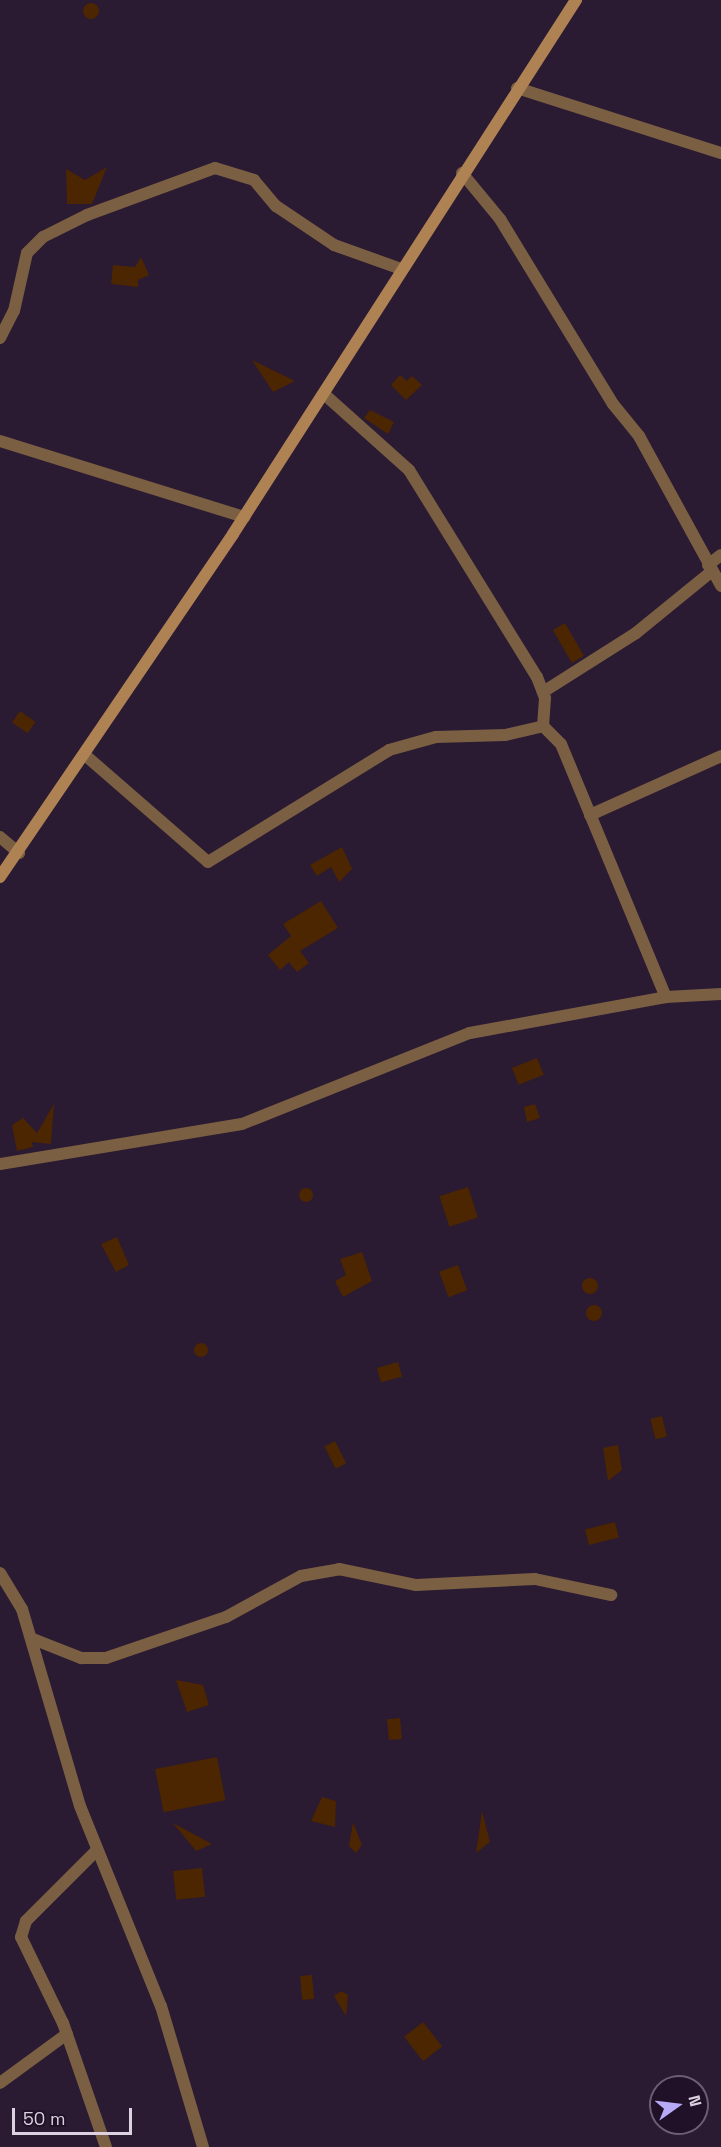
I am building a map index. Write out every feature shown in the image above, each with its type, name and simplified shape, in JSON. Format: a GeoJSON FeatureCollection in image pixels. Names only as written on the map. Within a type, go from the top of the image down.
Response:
{"type":"FeatureCollection","features":[{"type":"Feature","properties":{"kind":"street"},"geometry":{"type":"LineString","coordinates":[[0,877],[19,853],[244,517],[462,173],[576,0]]}},
{"type":"Feature","properties":{"kind":"street"},"geometry":{"type":"LineString","coordinates":[[517,88],[721,153]]}},
{"type":"Feature","properties":{"kind":"street"},"geometry":{"type":"LineString","coordinates":[[0,338],[14,311],[27,253],[43,237],[87,214],[215,168],[254,180],[276,206],[334,246],[401,269]]}},
{"type":"Feature","properties":{"kind":"street"},"geometry":{"type":"LineString","coordinates":[[462,173],[500,219],[601,384],[639,436],[721,586]]}},
{"type":"Feature","properties":{"kind":"street"},"geometry":{"type":"LineString","coordinates":[[324,394],[410,470],[484,586],[543,692],[543,726],[561,744],[666,997]]}},
{"type":"Feature","properties":{"kind":"street"},"geometry":{"type":"LineString","coordinates":[[0,441],[244,517]]}},
{"type":"Feature","properties":{"kind":"street"},"geometry":{"type":"LineString","coordinates":[[543,692],[636,633],[710,568],[721,555]]}},
{"type":"Feature","properties":{"kind":"street"},"geometry":{"type":"LineString","coordinates":[[85,755],[208,862],[389,750],[436,736],[505,735],[543,726]]}},
{"type":"Feature","properties":{"kind":"street"},"geometry":{"type":"LineString","coordinates":[[590,815],[721,756]]}},
{"type":"Feature","properties":{"kind":"street"},"geometry":{"type":"LineString","coordinates":[[0,837],[19,853]]}},
{"type":"Feature","properties":{"kind":"street"},"geometry":{"type":"LineString","coordinates":[[0,1164],[242,1124],[470,1033],[666,997],[721,994]]}},
{"type":"Feature","properties":{"kind":"street"},"geometry":{"type":"LineString","coordinates":[[33,1639],[81,1658],[106,1658],[226,1617],[301,1576],[339,1569],[416,1585],[535,1579],[611,1595]]}},
{"type":"Feature","properties":{"kind":"street"},"geometry":{"type":"LineString","coordinates":[[0,1573],[33,1639],[95,1852],[161,2006],[203,2147]]}},
{"type":"Feature","properties":{"kind":"street"},"geometry":{"type":"LineString","coordinates":[[95,1852],[21,1931],[67,2034],[106,2147]]}},
{"type":"Feature","properties":{"kind":"street"},"geometry":{"type":"LineString","coordinates":[[0,2083],[67,2034]]}},
{"type":"Feature","properties":{"kind":"building"},"geometry":{"type":"Polygon","coordinates":[[[91,3],[97,5],[99,11],[97,17],[91,19],[85,17],[83,11],[85,5],[91,3]]]}},
{"type":"Feature","properties":{"kind":"building"},"geometry":{"type":"Polygon","coordinates":[[[107,167],[92,204],[67,204],[66,169],[85,180],[107,167]]]}},
{"type":"Feature","properties":{"kind":"building"},"geometry":{"type":"Polygon","coordinates":[[[141,257],[149,275],[138,280],[138,287],[111,284],[113,265],[135,267],[141,257]]]}},
{"type":"Feature","properties":{"kind":"building"},"geometry":{"type":"Polygon","coordinates":[[[252,360],[295,381],[273,392],[252,360]]]}},
{"type":"Feature","properties":{"kind":"building"},"geometry":{"type":"Polygon","coordinates":[[[400,375],[407,381],[412,376],[422,385],[406,400],[391,385],[400,375]]]}},
{"type":"Feature","properties":{"kind":"building"},"geometry":{"type":"Polygon","coordinates":[[[370,410],[394,422],[388,434],[364,418],[370,410]]]}},
{"type":"Feature","properties":{"kind":"building"},"geometry":{"type":"Polygon","coordinates":[[[565,623],[584,656],[572,663],[553,630],[565,623]]]}},
{"type":"Feature","properties":{"kind":"building"},"geometry":{"type":"Polygon","coordinates":[[[20,711],[36,722],[28,733],[12,722],[20,711]]]}},
{"type":"Feature","properties":{"kind":"building"},"geometry":{"type":"Polygon","coordinates":[[[342,847],[352,869],[339,882],[331,867],[317,876],[310,865],[342,847]]]}},
{"type":"Feature","properties":{"kind":"building"},"geometry":{"type":"Polygon","coordinates":[[[321,901],[338,928],[300,951],[309,963],[297,972],[289,962],[280,970],[268,955],[291,936],[283,924],[321,901]]]}},
{"type":"Feature","properties":{"kind":"building"},"geometry":{"type":"Polygon","coordinates":[[[537,1058],[544,1075],[519,1085],[512,1068],[537,1058]]]}},
{"type":"Feature","properties":{"kind":"building"},"geometry":{"type":"Polygon","coordinates":[[[54,1104],[51,1144],[32,1142],[33,1147],[17,1151],[12,1125],[23,1118],[37,1133],[54,1104]]]}},
{"type":"Feature","properties":{"kind":"building"},"geometry":{"type":"Polygon","coordinates":[[[535,1104],[540,1118],[527,1122],[524,1107],[535,1104]]]}},
{"type":"Feature","properties":{"kind":"building"},"geometry":{"type":"Polygon","coordinates":[[[468,1187],[478,1217],[449,1227],[439,1196],[468,1187]]]}},
{"type":"Feature","properties":{"kind":"building"},"geometry":{"type":"Polygon","coordinates":[[[306,1188],[311,1190],[313,1195],[311,1200],[306,1202],[301,1200],[299,1195],[301,1190],[306,1188]]]}},
{"type":"Feature","properties":{"kind":"building"},"geometry":{"type":"Polygon","coordinates":[[[117,1237],[129,1265],[116,1272],[101,1244],[117,1237]]]}},
{"type":"Feature","properties":{"kind":"building"},"geometry":{"type":"Polygon","coordinates":[[[362,1252],[372,1281],[343,1297],[335,1281],[346,1275],[340,1259],[362,1252]]]}},
{"type":"Feature","properties":{"kind":"building"},"geometry":{"type":"Polygon","coordinates":[[[458,1265],[467,1290],[448,1297],[439,1272],[458,1265]]]}},
{"type":"Feature","properties":{"kind":"building"},"geometry":{"type":"Polygon","coordinates":[[[590,1278],[596,1280],[598,1286],[596,1292],[590,1294],[584,1292],[582,1286],[584,1280],[590,1278]]]}},
{"type":"Feature","properties":{"kind":"building"},"geometry":{"type":"Polygon","coordinates":[[[594,1305],[602,1313],[594,1321],[586,1313],[594,1305]]]}},
{"type":"Feature","properties":{"kind":"building"},"geometry":{"type":"Polygon","coordinates":[[[198,1343],[204,1343],[208,1350],[204,1357],[198,1357],[194,1353],[194,1347],[198,1343]]]}},
{"type":"Feature","properties":{"kind":"building"},"geometry":{"type":"Polygon","coordinates":[[[398,1362],[402,1376],[381,1382],[377,1368],[398,1362]]]}},
{"type":"Feature","properties":{"kind":"building"},"geometry":{"type":"Polygon","coordinates":[[[662,1416],[667,1436],[655,1439],[650,1419],[662,1416]]]}},
{"type":"Feature","properties":{"kind":"building"},"geometry":{"type":"Polygon","coordinates":[[[335,1441],[346,1463],[336,1469],[324,1446],[335,1441]]]}},
{"type":"Feature","properties":{"kind":"building"},"geometry":{"type":"Polygon","coordinates":[[[618,1445],[622,1470],[608,1481],[603,1448],[618,1445]]]}},
{"type":"Feature","properties":{"kind":"building"},"geometry":{"type":"Polygon","coordinates":[[[615,1522],[619,1538],[589,1545],[585,1529],[615,1522]]]}},
{"type":"Feature","properties":{"kind":"building"},"geometry":{"type":"Polygon","coordinates":[[[176,1680],[203,1685],[209,1705],[187,1712],[176,1680]]]}},
{"type":"Feature","properties":{"kind":"building"},"geometry":{"type":"Polygon","coordinates":[[[400,1718],[402,1739],[389,1740],[387,1719],[400,1718]]]}},
{"type":"Feature","properties":{"kind":"building"},"geometry":{"type":"Polygon","coordinates":[[[217,1757],[225,1800],[164,1812],[155,1769],[217,1757]]]}},
{"type":"Feature","properties":{"kind":"building"},"geometry":{"type":"Polygon","coordinates":[[[322,1797],[336,1801],[335,1827],[311,1821],[322,1797]]]}},
{"type":"Feature","properties":{"kind":"building"},"geometry":{"type":"Polygon","coordinates":[[[482,1811],[490,1842],[476,1853],[482,1811]]]}},
{"type":"Feature","properties":{"kind":"building"},"geometry":{"type":"Polygon","coordinates":[[[353,1822],[362,1845],[356,1853],[349,1846],[353,1822]]]}},
{"type":"Feature","properties":{"kind":"building"},"geometry":{"type":"Polygon","coordinates":[[[173,1823],[212,1844],[196,1851],[173,1823]]]}},
{"type":"Feature","properties":{"kind":"building"},"geometry":{"type":"Polygon","coordinates":[[[202,1868],[205,1897],[176,1900],[173,1871],[202,1868]]]}},
{"type":"Feature","properties":{"kind":"building"},"geometry":{"type":"Polygon","coordinates":[[[312,1975],[314,1999],[302,2000],[300,1976],[312,1975]]]}},
{"type":"Feature","properties":{"kind":"building"},"geometry":{"type":"Polygon","coordinates":[[[341,1991],[348,1995],[346,2016],[334,1996],[341,1991]]]}},
{"type":"Feature","properties":{"kind":"building"},"geometry":{"type":"Polygon","coordinates":[[[423,2022],[442,2046],[423,2061],[404,2037],[423,2022]]]}}]}
